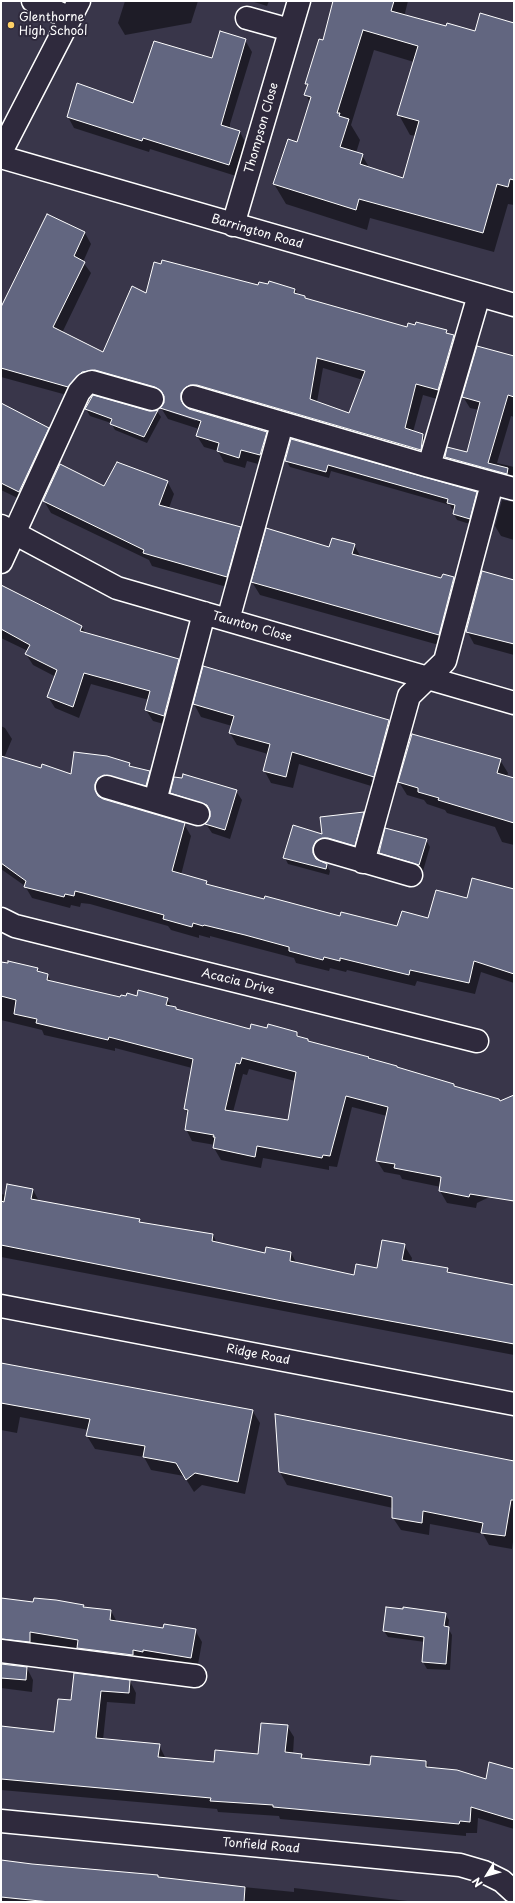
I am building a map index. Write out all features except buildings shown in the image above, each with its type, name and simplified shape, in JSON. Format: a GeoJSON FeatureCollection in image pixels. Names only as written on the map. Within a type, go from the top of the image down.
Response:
{"type":"FeatureCollection","features":[{"type":"Feature","properties":{"kind":"street"},"geometry":{"type":"LineString","coordinates":[[1,152],[74,10],[33,1]]}},
{"type":"Feature","properties":{"kind":"street","name":"Thompson Close"},"geometry":{"type":"LineString","coordinates":[[233,225],[299,1]]}},
{"type":"Feature","properties":{"kind":"street"},"geometry":{"type":"LineString","coordinates":[[248,18],[290,30]]}},
{"type":"Feature","properties":{"kind":"street","name":"Barrington Road"},"geometry":{"type":"LineString","coordinates":[[1,157],[514,305]]}},
{"type":"Feature","properties":{"kind":"street"},"geometry":{"type":"LineString","coordinates":[[435,473],[480,295]]}},
{"type":"Feature","properties":{"kind":"street"},"geometry":{"type":"LineString","coordinates":[[1,562],[8,530],[79,392],[86,384],[92,382],[152,399]]}},
{"type":"Feature","properties":{"kind":"street"},"geometry":{"type":"LineString","coordinates":[[193,397],[435,473],[489,495],[514,502]]}},
{"type":"Feature","properties":{"kind":"street"},"geometry":{"type":"LineString","coordinates":[[233,422],[330,448]]}},
{"type":"Feature","properties":{"kind":"street"},"geometry":{"type":"LineString","coordinates":[[228,620],[279,435]]}},
{"type":"Feature","properties":{"kind":"street"},"geometry":{"type":"LineString","coordinates":[[435,473],[514,489]]}},
{"type":"Feature","properties":{"kind":"street"},"geometry":{"type":"LineString","coordinates":[[363,862],[409,696],[445,661],[489,495]]}},
{"type":"Feature","properties":{"kind":"street","name":"Taunton Close"},"geometry":{"type":"LineString","coordinates":[[8,530],[117,588],[514,703]]}},
{"type":"Feature","properties":{"kind":"street"},"geometry":{"type":"LineString","coordinates":[[155,801],[204,613]]}},
{"type":"Feature","properties":{"kind":"street"},"geometry":{"type":"LineString","coordinates":[[107,787],[198,814]]}},
{"type":"Feature","properties":{"kind":"street"},"geometry":{"type":"LineString","coordinates":[[325,850],[411,875]]}},
{"type":"Feature","properties":{"kind":"street","name":"Acacia Drive"},"geometry":{"type":"LineString","coordinates":[[1,919],[22,928],[477,1041]]}},
{"type":"Feature","properties":{"kind":"street","name":"Ridge Road"},"geometry":{"type":"LineString","coordinates":[[1,1306],[514,1404]]}},
{"type":"Feature","properties":{"kind":"street"},"geometry":{"type":"LineString","coordinates":[[1,1651],[195,1676]]}},
{"type":"Feature","properties":{"kind":"street","name":"Tonfield Road"},"geometry":{"type":"LineString","coordinates":[[1,1821],[460,1865],[484,1872],[502,1881],[514,1892]]}},
{"type":"Feature","properties":{"kind":"place","name":"Glenthorne High School"},"geometry":{"type":"Point","coordinates":[11,25]}}]}
